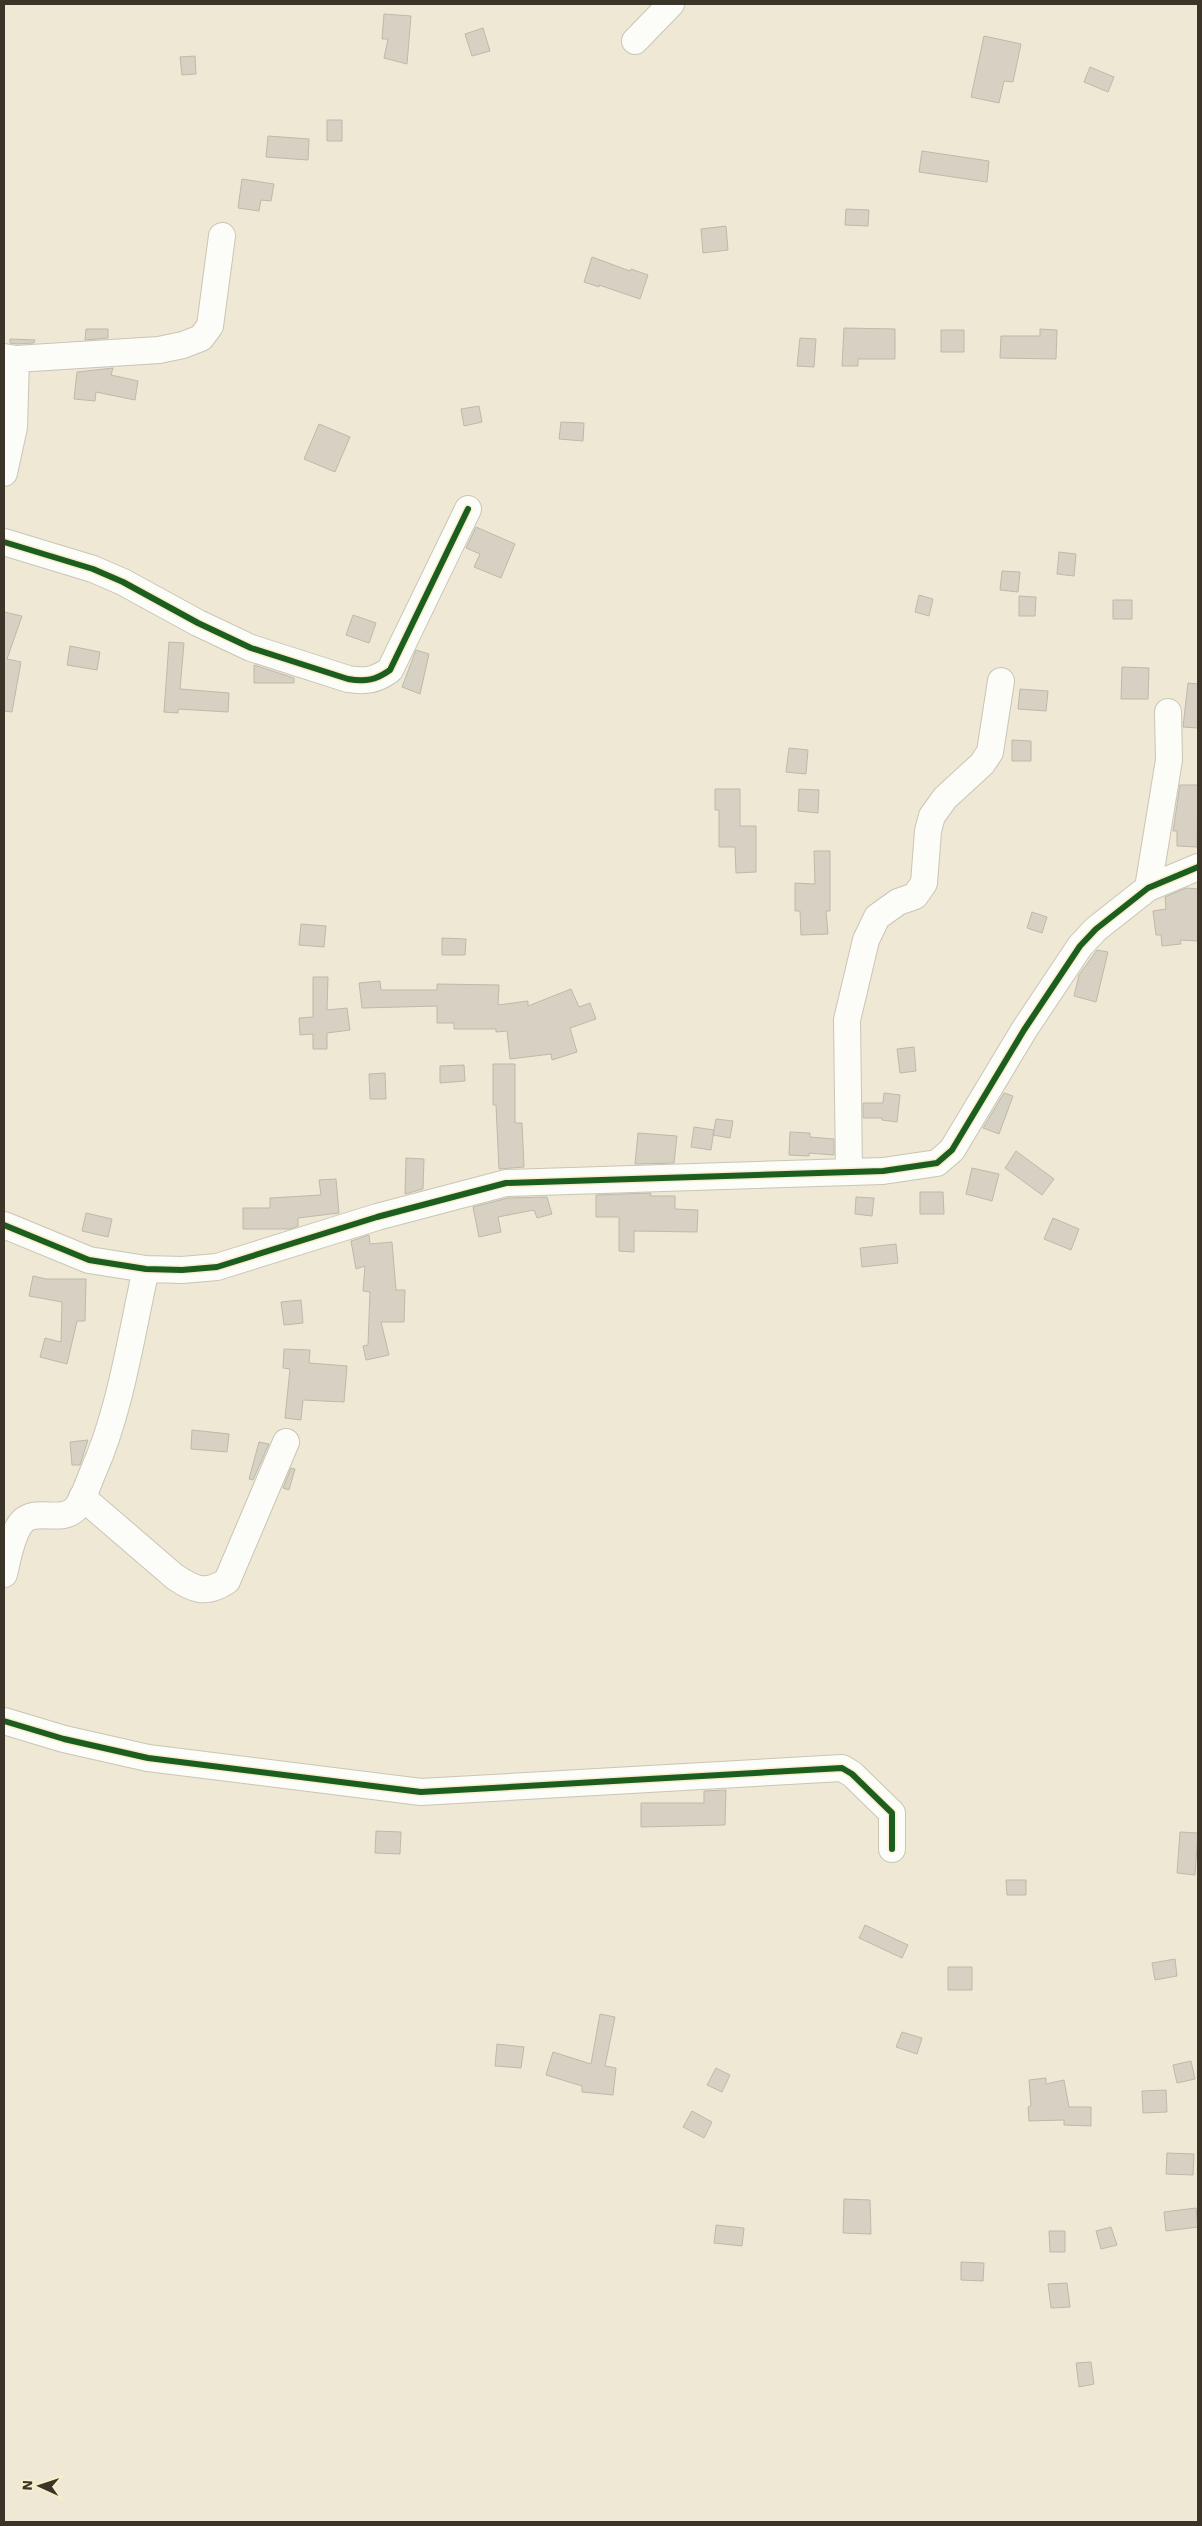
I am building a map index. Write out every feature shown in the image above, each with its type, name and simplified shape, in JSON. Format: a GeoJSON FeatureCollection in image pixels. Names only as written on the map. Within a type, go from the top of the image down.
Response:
{"type":"FeatureCollection","features":[{"type":"Feature","properties":{"kind":"street"},"geometry":{"type":"LineString","coordinates":[[635,41],[671,4]]}},
{"type":"Feature","properties":{"kind":"street"},"geometry":{"type":"LineString","coordinates":[[4,473],[14,427],[10,358],[159,350],[183,345],[200,338],[210,326],[222,236]]}},
{"type":"Feature","properties":{"kind":"street"},"geometry":{"type":"LineString","coordinates":[[4,542],[66,560],[123,582],[198,623],[250,648],[348,679],[362,681],[378,679],[390,670],[468,509]]}},
{"type":"Feature","properties":{"kind":"street"},"geometry":{"type":"LineString","coordinates":[[849,1172],[847,1020],[866,940],[876,917],[898,902],[915,896],[924,883],[928,831],[932,816],[945,798],[982,764],[990,752],[1001,681]]}},
{"type":"Feature","properties":{"kind":"street"},"geometry":{"type":"LineString","coordinates":[[1148,888],[1169,760],[1168,712]]}},
{"type":"Feature","properties":{"kind":"street"},"geometry":{"type":"LineString","coordinates":[[4,1224],[89,1260],[146,1269],[182,1270],[217,1267],[377,1217],[506,1183],[654,1180],[884,1171],[937,1163],[952,1150],[1024,1030],[1080,946],[1096,929],[1148,888],[1198,867]]}},
{"type":"Feature","properties":{"kind":"street"},"geometry":{"type":"LineString","coordinates":[[4,1574],[19,1527],[25,1519],[31,1516],[60,1516],[69,1513],[76,1508],[82,1497],[102,1449],[112,1418],[146,1269]]}},
{"type":"Feature","properties":{"kind":"street"},"geometry":{"type":"LineString","coordinates":[[82,1497],[175,1577],[190,1586],[205,1590],[211,1589],[227,1581],[286,1442]]}},
{"type":"Feature","properties":{"kind":"street"},"geometry":{"type":"LineString","coordinates":[[4,1721],[64,1739],[148,1758],[421,1792],[842,1768],[852,1774],[892,1813],[892,1849]]}},
{"type":"Feature","properties":{"kind":"building"},"geometry":{"type":"Polygon","coordinates":[[[384,14],[411,16],[407,64],[384,58],[388,39],[382,39],[384,14]]]}},
{"type":"Feature","properties":{"kind":"building"},"geometry":{"type":"Polygon","coordinates":[[[483,28],[490,51],[472,56],[465,34],[483,28]]]}},
{"type":"Feature","properties":{"kind":"building"},"geometry":{"type":"Polygon","coordinates":[[[984,36],[1021,44],[1013,82],[1004,81],[999,103],[971,97],[984,36]]]}},
{"type":"Feature","properties":{"kind":"building"},"geometry":{"type":"Polygon","coordinates":[[[195,56],[196,74],[182,75],[180,57],[195,56]]]}},
{"type":"Feature","properties":{"kind":"building"},"geometry":{"type":"Polygon","coordinates":[[[1090,67],[1114,77],[1108,92],[1084,82],[1090,67]]]}},
{"type":"Feature","properties":{"kind":"building"},"geometry":{"type":"Polygon","coordinates":[[[327,120],[342,120],[342,141],[327,141],[327,120]]]}},
{"type":"Feature","properties":{"kind":"building"},"geometry":{"type":"Polygon","coordinates":[[[268,136],[309,139],[308,160],[266,157],[268,136]]]}},
{"type":"Feature","properties":{"kind":"building"},"geometry":{"type":"Polygon","coordinates":[[[922,151],[989,161],[987,182],[919,172],[922,151]]]}},
{"type":"Feature","properties":{"kind":"building"},"geometry":{"type":"Polygon","coordinates":[[[242,179],[274,184],[271,201],[261,200],[259,211],[238,208],[242,179]]]}},
{"type":"Feature","properties":{"kind":"building"},"geometry":{"type":"Polygon","coordinates":[[[846,209],[869,210],[868,226],[845,225],[846,209]]]}},
{"type":"Feature","properties":{"kind":"building"},"geometry":{"type":"Polygon","coordinates":[[[726,226],[728,250],[703,253],[701,229],[726,226]]]}},
{"type":"Feature","properties":{"kind":"building"},"geometry":{"type":"Polygon","coordinates":[[[592,257],[630,271],[631,269],[648,275],[640,299],[584,282],[592,257]]]}},
{"type":"Feature","properties":{"kind":"building"},"geometry":{"type":"Polygon","coordinates":[[[844,328],[895,329],[895,359],[858,359],[858,366],[842,366],[844,328]]]}},
{"type":"Feature","properties":{"kind":"building"},"geometry":{"type":"Polygon","coordinates":[[[86,329],[108,329],[108,338],[85,340],[86,329]]]}},
{"type":"Feature","properties":{"kind":"building"},"geometry":{"type":"Polygon","coordinates":[[[1040,329],[1057,330],[1056,359],[1000,358],[1001,336],[1040,336],[1040,329]]]}},
{"type":"Feature","properties":{"kind":"building"},"geometry":{"type":"Polygon","coordinates":[[[941,330],[964,330],[964,352],[941,352],[941,330]]]}},
{"type":"Feature","properties":{"kind":"building"},"geometry":{"type":"Polygon","coordinates":[[[800,338],[816,339],[814,367],[797,366],[800,338]]]}},
{"type":"Feature","properties":{"kind":"building"},"geometry":{"type":"Polygon","coordinates":[[[10,339],[35,340],[34,343],[17,344],[10,343],[10,339]]]}},
{"type":"Feature","properties":{"kind":"building"},"geometry":{"type":"Polygon","coordinates":[[[113,368],[111,375],[138,381],[135,400],[96,392],[95,401],[74,399],[77,372],[113,368]]]}},
{"type":"Feature","properties":{"kind":"building"},"geometry":{"type":"Polygon","coordinates":[[[479,406],[482,422],[464,426],[461,409],[479,406]]]}},
{"type":"Feature","properties":{"kind":"building"},"geometry":{"type":"Polygon","coordinates":[[[561,422],[584,423],[583,441],[559,439],[561,422]]]}},
{"type":"Feature","properties":{"kind":"building"},"geometry":{"type":"Polygon","coordinates":[[[319,424],[350,437],[335,472],[304,459],[319,424]]]}},
{"type":"Feature","properties":{"kind":"building"},"geometry":{"type":"Polygon","coordinates":[[[476,527],[515,544],[501,578],[474,567],[480,554],[466,548],[476,527]]]}},
{"type":"Feature","properties":{"kind":"building"},"geometry":{"type":"Polygon","coordinates":[[[1059,552],[1076,554],[1074,576],[1057,574],[1059,552]]]}},
{"type":"Feature","properties":{"kind":"building"},"geometry":{"type":"Polygon","coordinates":[[[1002,571],[1020,572],[1018,592],[1000,590],[1002,571]]]}},
{"type":"Feature","properties":{"kind":"building"},"geometry":{"type":"Polygon","coordinates":[[[919,595],[933,599],[929,616],[915,612],[919,595]]]}},
{"type":"Feature","properties":{"kind":"building"},"geometry":{"type":"Polygon","coordinates":[[[1019,596],[1036,597],[1035,616],[1019,616],[1019,596]]]}},
{"type":"Feature","properties":{"kind":"building"},"geometry":{"type":"Polygon","coordinates":[[[1113,600],[1132,600],[1132,619],[1113,619],[1113,600]]]}},
{"type":"Feature","properties":{"kind":"building"},"geometry":{"type":"Polygon","coordinates":[[[4,612],[22,616],[7,659],[21,662],[12,712],[4,711],[4,612]]]}},
{"type":"Feature","properties":{"kind":"building"},"geometry":{"type":"Polygon","coordinates":[[[353,615],[376,623],[369,643],[346,635],[353,615]]]}},
{"type":"Feature","properties":{"kind":"building"},"geometry":{"type":"Polygon","coordinates":[[[169,642],[184,643],[180,689],[229,693],[228,712],[178,709],[178,713],[164,712],[169,642]]]}},
{"type":"Feature","properties":{"kind":"building"},"geometry":{"type":"Polygon","coordinates":[[[70,646],[100,652],[97,670],[67,665],[70,646]]]}},
{"type":"Feature","properties":{"kind":"building"},"geometry":{"type":"Polygon","coordinates":[[[416,650],[429,654],[420,694],[402,687],[416,650]]]}},
{"type":"Feature","properties":{"kind":"building"},"geometry":{"type":"Polygon","coordinates":[[[254,665],[294,678],[294,683],[254,683],[254,665]]]}},
{"type":"Feature","properties":{"kind":"building"},"geometry":{"type":"Polygon","coordinates":[[[1122,667],[1149,668],[1148,699],[1121,699],[1122,667]]]}},
{"type":"Feature","properties":{"kind":"building"},"geometry":{"type":"Polygon","coordinates":[[[1188,683],[1198,684],[1198,728],[1183,727],[1188,683]]]}},
{"type":"Feature","properties":{"kind":"building"},"geometry":{"type":"Polygon","coordinates":[[[1020,689],[1048,691],[1046,711],[1018,709],[1020,689]]]}},
{"type":"Feature","properties":{"kind":"building"},"geometry":{"type":"Polygon","coordinates":[[[1012,740],[1031,741],[1031,761],[1012,761],[1012,740]]]}},
{"type":"Feature","properties":{"kind":"building"},"geometry":{"type":"Polygon","coordinates":[[[789,748],[808,750],[806,774],[786,772],[789,748]]]}},
{"type":"Feature","properties":{"kind":"building"},"geometry":{"type":"Polygon","coordinates":[[[1180,785],[1198,785],[1197,847],[1177,846],[1177,831],[1173,831],[1180,785]]]}},
{"type":"Feature","properties":{"kind":"building"},"geometry":{"type":"Polygon","coordinates":[[[715,789],[740,789],[740,826],[756,826],[756,872],[736,873],[735,847],[719,847],[719,810],[715,810],[715,789]]]}},
{"type":"Feature","properties":{"kind":"building"},"geometry":{"type":"Polygon","coordinates":[[[799,789],[819,790],[818,813],[798,811],[799,789]]]}},
{"type":"Feature","properties":{"kind":"building"},"geometry":{"type":"Polygon","coordinates":[[[814,851],[830,851],[830,911],[826,911],[828,934],[801,935],[800,911],[795,911],[795,883],[815,884],[814,851]]]}},
{"type":"Feature","properties":{"kind":"building"},"geometry":{"type":"Polygon","coordinates":[[[1186,888],[1198,889],[1198,941],[1180,940],[1181,944],[1162,946],[1161,935],[1156,935],[1153,911],[1166,909],[1165,897],[1186,888]]]}},
{"type":"Feature","properties":{"kind":"building"},"geometry":{"type":"Polygon","coordinates":[[[1032,912],[1047,917],[1042,933],[1027,928],[1032,912]]]}},
{"type":"Feature","properties":{"kind":"building"},"geometry":{"type":"Polygon","coordinates":[[[301,924],[326,926],[324,947],[299,945],[301,924]]]}},
{"type":"Feature","properties":{"kind":"building"},"geometry":{"type":"Polygon","coordinates":[[[442,938],[466,939],[465,955],[442,955],[442,938]]]}},
{"type":"Feature","properties":{"kind":"building"},"geometry":{"type":"Polygon","coordinates":[[[1097,950],[1108,952],[1096,1002],[1074,996],[1079,975],[1097,950]]]}},
{"type":"Feature","properties":{"kind":"building"},"geometry":{"type":"Polygon","coordinates":[[[313,977],[328,977],[327,1010],[347,1008],[350,1030],[327,1033],[327,1049],[313,1049],[313,1034],[300,1035],[299,1018],[313,1017],[313,977]]]}},
{"type":"Feature","properties":{"kind":"building"},"geometry":{"type":"Polygon","coordinates":[[[380,981],[381,990],[437,990],[437,984],[499,985],[498,1005],[528,1001],[528,1006],[571,989],[579,1007],[590,1003],[596,1019],[570,1028],[577,1052],[552,1060],[551,1054],[510,1059],[507,1031],[496,1032],[496,1029],[454,1029],[454,1023],[437,1023],[437,1006],[362,1008],[359,983],[380,981]]]}},
{"type":"Feature","properties":{"kind":"building"},"geometry":{"type":"Polygon","coordinates":[[[914,1047],[916,1071],[900,1073],[897,1049],[914,1047]]]}},
{"type":"Feature","properties":{"kind":"building"},"geometry":{"type":"Polygon","coordinates":[[[493,1064],[515,1064],[515,1123],[522,1123],[524,1167],[499,1169],[496,1105],[493,1105],[493,1064]]]}},
{"type":"Feature","properties":{"kind":"building"},"geometry":{"type":"Polygon","coordinates":[[[464,1065],[465,1081],[440,1083],[440,1066],[464,1065]]]}},
{"type":"Feature","properties":{"kind":"building"},"geometry":{"type":"Polygon","coordinates":[[[385,1073],[386,1099],[370,1099],[369,1074],[385,1073]]]}},
{"type":"Feature","properties":{"kind":"building"},"geometry":{"type":"Polygon","coordinates":[[[884,1093],[900,1095],[897,1122],[882,1120],[882,1118],[863,1118],[863,1103],[883,1103],[884,1093]]]}},
{"type":"Feature","properties":{"kind":"building"},"geometry":{"type":"Polygon","coordinates":[[[1004,1093],[1013,1096],[999,1134],[983,1128],[1004,1093]]]}},
{"type":"Feature","properties":{"kind":"building"},"geometry":{"type":"Polygon","coordinates":[[[716,1119],[733,1121],[730,1138],[713,1135],[716,1119]]]}},
{"type":"Feature","properties":{"kind":"building"},"geometry":{"type":"Polygon","coordinates":[[[694,1127],[714,1130],[711,1150],[691,1147],[694,1127]]]}},
{"type":"Feature","properties":{"kind":"building"},"geometry":{"type":"Polygon","coordinates":[[[790,1132],[810,1133],[810,1137],[834,1139],[834,1155],[809,1153],[809,1156],[789,1155],[790,1132]]]}},
{"type":"Feature","properties":{"kind":"building"},"geometry":{"type":"Polygon","coordinates":[[[638,1133],[677,1136],[674,1163],[635,1164],[638,1133]]]}},
{"type":"Feature","properties":{"kind":"building"},"geometry":{"type":"Polygon","coordinates":[[[1016,1151],[1054,1179],[1042,1195],[1005,1168],[1016,1151]]]}},
{"type":"Feature","properties":{"kind":"building"},"geometry":{"type":"Polygon","coordinates":[[[406,1158],[424,1159],[423,1189],[405,1194],[406,1158]]]}},
{"type":"Feature","properties":{"kind":"building"},"geometry":{"type":"Polygon","coordinates":[[[972,1168],[999,1174],[992,1201],[966,1194],[972,1168]]]}},
{"type":"Feature","properties":{"kind":"building"},"geometry":{"type":"Polygon","coordinates":[[[336,1179],[339,1213],[298,1218],[298,1226],[290,1229],[243,1229],[243,1208],[270,1208],[270,1198],[321,1195],[319,1180],[336,1179]]]}},
{"type":"Feature","properties":{"kind":"building"},"geometry":{"type":"Polygon","coordinates":[[[920,1192],[943,1192],[944,1214],[920,1214],[920,1192]]]}},
{"type":"Feature","properties":{"kind":"building"},"geometry":{"type":"Polygon","coordinates":[[[651,1193],[650,1196],[675,1196],[675,1209],[698,1210],[697,1232],[634,1231],[634,1252],[619,1251],[619,1217],[596,1217],[596,1195],[651,1193]]]}},
{"type":"Feature","properties":{"kind":"building"},"geometry":{"type":"Polygon","coordinates":[[[547,1197],[552,1214],[537,1218],[534,1210],[498,1217],[501,1232],[479,1237],[473,1207],[508,1198],[547,1197]]]}},
{"type":"Feature","properties":{"kind":"building"},"geometry":{"type":"Polygon","coordinates":[[[856,1197],[874,1198],[872,1216],[855,1214],[856,1197]]]}},
{"type":"Feature","properties":{"kind":"building"},"geometry":{"type":"Polygon","coordinates":[[[86,1213],[112,1219],[108,1237],[82,1231],[86,1213]]]}},
{"type":"Feature","properties":{"kind":"building"},"geometry":{"type":"Polygon","coordinates":[[[1053,1218],[1079,1229],[1071,1250],[1044,1239],[1053,1218]]]}},
{"type":"Feature","properties":{"kind":"building"},"geometry":{"type":"Polygon","coordinates":[[[369,1235],[370,1244],[392,1242],[396,1290],[405,1290],[404,1322],[381,1322],[389,1355],[366,1360],[363,1346],[368,1345],[370,1292],[363,1291],[365,1266],[356,1269],[351,1241],[369,1235]]]}},
{"type":"Feature","properties":{"kind":"building"},"geometry":{"type":"Polygon","coordinates":[[[896,1244],[898,1263],[862,1267],[860,1248],[896,1244]]]}},
{"type":"Feature","properties":{"kind":"building"},"geometry":{"type":"Polygon","coordinates":[[[33,1276],[46,1279],[86,1279],[85,1321],[77,1321],[67,1364],[40,1357],[45,1338],[61,1342],[62,1302],[29,1296],[33,1276]]]}},
{"type":"Feature","properties":{"kind":"building"},"geometry":{"type":"Polygon","coordinates":[[[301,1300],[303,1323],[284,1325],[281,1302],[301,1300]]]}},
{"type":"Feature","properties":{"kind":"building"},"geometry":{"type":"Polygon","coordinates":[[[284,1349],[310,1350],[309,1363],[347,1366],[344,1402],[303,1400],[301,1420],[285,1418],[290,1369],[283,1368],[284,1349]]]}},
{"type":"Feature","properties":{"kind":"building"},"geometry":{"type":"Polygon","coordinates":[[[192,1430],[229,1434],[227,1452],[191,1449],[192,1430]]]}},
{"type":"Feature","properties":{"kind":"building"},"geometry":{"type":"Polygon","coordinates":[[[88,1440],[80,1465],[72,1465],[70,1442],[88,1440]]]}},
{"type":"Feature","properties":{"kind":"building"},"geometry":{"type":"Polygon","coordinates":[[[259,1442],[269,1444],[253,1480],[249,1479],[259,1442]]]}},
{"type":"Feature","properties":{"kind":"building"},"geometry":{"type":"Polygon","coordinates":[[[291,1468],[295,1469],[289,1490],[283,1488],[291,1468]]]}},
{"type":"Feature","properties":{"kind":"building"},"geometry":{"type":"Polygon","coordinates":[[[726,1790],[725,1825],[641,1827],[641,1803],[704,1803],[704,1791],[726,1790]]]}},
{"type":"Feature","properties":{"kind":"building"},"geometry":{"type":"Polygon","coordinates":[[[376,1831],[401,1832],[400,1854],[375,1853],[376,1831]]]}},
{"type":"Feature","properties":{"kind":"building"},"geometry":{"type":"Polygon","coordinates":[[[1180,1832],[1198,1833],[1195,1875],[1177,1873],[1180,1832]]]}},
{"type":"Feature","properties":{"kind":"building"},"geometry":{"type":"Polygon","coordinates":[[[1006,1880],[1026,1880],[1026,1895],[1007,1895],[1006,1880]]]}},
{"type":"Feature","properties":{"kind":"building"},"geometry":{"type":"Polygon","coordinates":[[[865,1925],[908,1945],[902,1958],[859,1938],[865,1925]]]}},
{"type":"Feature","properties":{"kind":"building"},"geometry":{"type":"Polygon","coordinates":[[[1175,1959],[1177,1976],[1155,1980],[1152,1963],[1175,1959]]]}},
{"type":"Feature","properties":{"kind":"building"},"geometry":{"type":"Polygon","coordinates":[[[948,1967],[972,1967],[972,1990],[948,1990],[948,1967]]]}},
{"type":"Feature","properties":{"kind":"building"},"geometry":{"type":"Polygon","coordinates":[[[600,2014],[615,2017],[605,2066],[616,2068],[613,2095],[582,2092],[582,2086],[546,2075],[553,2052],[591,2064],[600,2014]]]}},
{"type":"Feature","properties":{"kind":"building"},"geometry":{"type":"Polygon","coordinates":[[[902,2032],[922,2038],[917,2054],[896,2047],[902,2032]]]}},
{"type":"Feature","properties":{"kind":"building"},"geometry":{"type":"Polygon","coordinates":[[[497,2044],[524,2047],[521,2068],[495,2066],[497,2044]]]}},
{"type":"Feature","properties":{"kind":"building"},"geometry":{"type":"Polygon","coordinates":[[[1191,2061],[1195,2079],[1177,2083],[1173,2065],[1191,2061]]]}},
{"type":"Feature","properties":{"kind":"building"},"geometry":{"type":"Polygon","coordinates":[[[716,2068],[730,2075],[722,2092],[707,2085],[716,2068]]]}},
{"type":"Feature","properties":{"kind":"building"},"geometry":{"type":"Polygon","coordinates":[[[1046,2078],[1046,2084],[1064,2080],[1069,2107],[1091,2107],[1091,2126],[1064,2125],[1064,2120],[1029,2121],[1028,2107],[1031,2106],[1029,2080],[1046,2078]]]}},
{"type":"Feature","properties":{"kind":"building"},"geometry":{"type":"Polygon","coordinates":[[[1166,2090],[1167,2112],[1143,2113],[1142,2091],[1166,2090]]]}},
{"type":"Feature","properties":{"kind":"building"},"geometry":{"type":"Polygon","coordinates":[[[692,2111],[712,2122],[704,2138],[683,2127],[692,2111]]]}},
{"type":"Feature","properties":{"kind":"building"},"geometry":{"type":"Polygon","coordinates":[[[1167,2153],[1194,2154],[1193,2175],[1166,2174],[1167,2153]]]}},
{"type":"Feature","properties":{"kind":"building"},"geometry":{"type":"Polygon","coordinates":[[[844,2199],[870,2200],[871,2234],[843,2233],[844,2199]]]}},
{"type":"Feature","properties":{"kind":"building"},"geometry":{"type":"Polygon","coordinates":[[[1196,2208],[1198,2227],[1166,2231],[1164,2212],[1196,2208]]]}},
{"type":"Feature","properties":{"kind":"building"},"geometry":{"type":"Polygon","coordinates":[[[716,2225],[744,2228],[742,2246],[714,2243],[716,2225]]]}},
{"type":"Feature","properties":{"kind":"building"},"geometry":{"type":"Polygon","coordinates":[[[1111,2227],[1117,2245],[1101,2249],[1096,2231],[1111,2227]]]}},
{"type":"Feature","properties":{"kind":"building"},"geometry":{"type":"Polygon","coordinates":[[[1049,2231],[1065,2231],[1065,2252],[1050,2252],[1049,2231]]]}},
{"type":"Feature","properties":{"kind":"building"},"geometry":{"type":"Polygon","coordinates":[[[961,2262],[984,2263],[983,2281],[961,2280],[961,2262]]]}},
{"type":"Feature","properties":{"kind":"building"},"geometry":{"type":"Polygon","coordinates":[[[1067,2283],[1070,2307],[1051,2308],[1048,2284],[1067,2283]]]}},
{"type":"Feature","properties":{"kind":"building"},"geometry":{"type":"Polygon","coordinates":[[[1091,2362],[1094,2384],[1079,2387],[1076,2363],[1091,2362]]]}},
{"type":"Feature","properties":{"kind":"cycle path"},"geometry":{"type":"LineString","coordinates":[[4,542],[93,569],[123,582],[198,623],[251,648],[348,679],[366,680],[380,676],[390,670],[468,509]]}},
{"type":"Feature","properties":{"kind":"cycle path"},"geometry":{"type":"LineString","coordinates":[[4,1225],[89,1260],[146,1269],[182,1270],[217,1267],[377,1217],[506,1183],[883,1171],[937,1163],[952,1150],[1024,1030],[1080,946],[1096,929],[1148,888],[1198,867]]}},
{"type":"Feature","properties":{"kind":"cycle path"},"geometry":{"type":"LineString","coordinates":[[4,1721],[64,1739],[148,1758],[421,1792],[842,1768],[852,1774],[892,1813],[892,1849]]}}]}
